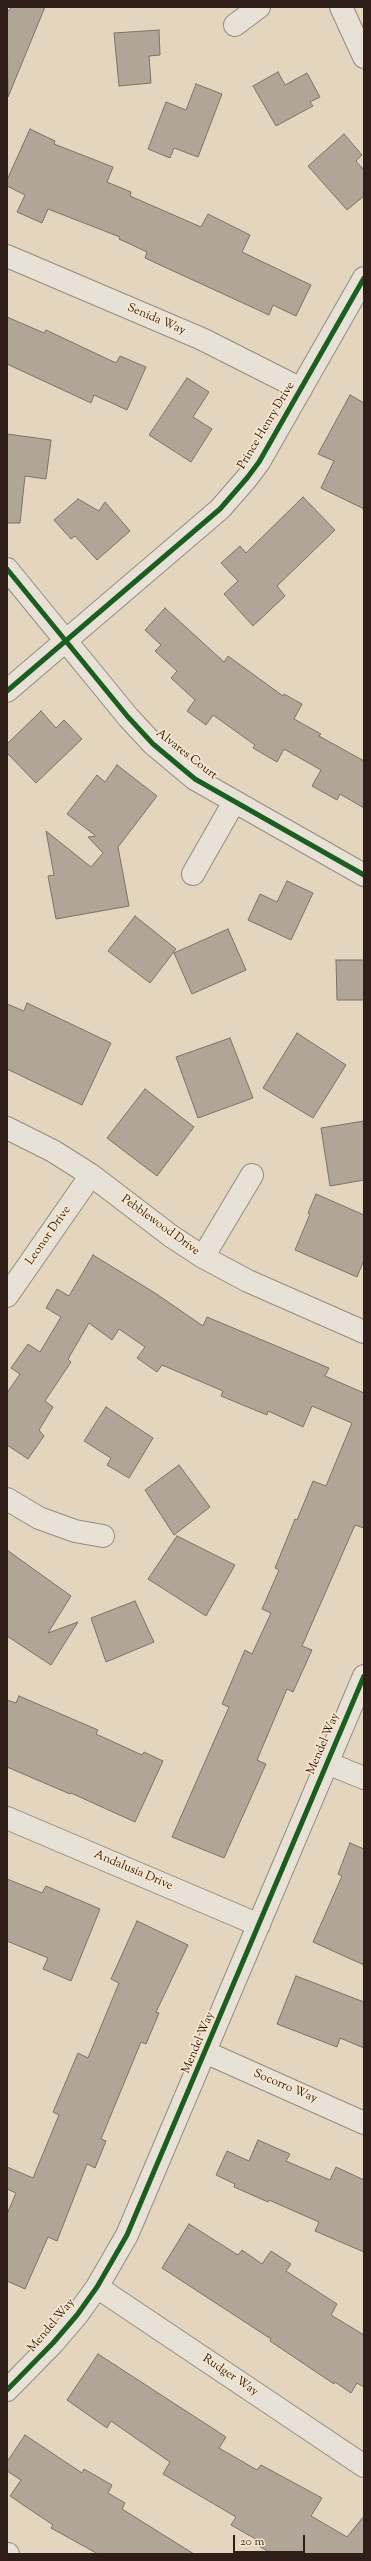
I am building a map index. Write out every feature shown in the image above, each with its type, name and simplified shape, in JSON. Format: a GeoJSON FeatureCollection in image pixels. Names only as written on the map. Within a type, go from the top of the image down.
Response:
{"type":"FeatureCollection","features":[{"type":"Feature","properties":{"kind":"street"},"geometry":{"type":"LineString","coordinates":[[235,25],[259,7]]}},
{"type":"Feature","properties":{"kind":"street"},"geometry":{"type":"LineString","coordinates":[[341,7],[364,56]]}},
{"type":"Feature","properties":{"kind":"street","name":"Senida Way"},"geometry":{"type":"LineString","coordinates":[[7,256],[202,339],[302,389]]}},
{"type":"Feature","properties":{"kind":"street","name":"Prince Henry Drive"},"geometry":{"type":"LineString","coordinates":[[7,691],[220,510],[259,462],[364,278]]}},
{"type":"Feature","properties":{"kind":"street"},"geometry":{"type":"LineString","coordinates":[[7,569],[67,640]]}},
{"type":"Feature","properties":{"kind":"street","name":"Alvares Court"},"geometry":{"type":"LineString","coordinates":[[67,640],[128,717],[153,744],[195,779],[364,875]]}},
{"type":"Feature","properties":{"kind":"street"},"geometry":{"type":"LineString","coordinates":[[193,874],[234,802]]}},
{"type":"Feature","properties":{"kind":"street","name":"Pebblewood Drive"},"geometry":{"type":"LineString","coordinates":[[7,1128],[53,1151],[91,1175],[170,1236],[203,1256],[248,1281],[364,1332]]}},
{"type":"Feature","properties":{"kind":"street","name":"Leonor Drive"},"geometry":{"type":"LineString","coordinates":[[7,1296],[91,1175]]}},
{"type":"Feature","properties":{"kind":"street"},"geometry":{"type":"LineString","coordinates":[[203,1256],[252,1175]]}},
{"type":"Feature","properties":{"kind":"street"},"geometry":{"type":"LineString","coordinates":[[7,1499],[39,1518],[75,1531],[103,1536]]}},
{"type":"Feature","properties":{"kind":"street","name":"Mendel Way"},"geometry":{"type":"LineString","coordinates":[[7,2390],[53,2343],[97,2287],[127,2235],[206,2052],[364,1676]]}},
{"type":"Feature","properties":{"kind":"street"},"geometry":{"type":"LineString","coordinates":[[327,1763],[364,1778]]}},
{"type":"Feature","properties":{"kind":"street","name":"Andalusia Drive"},"geometry":{"type":"LineString","coordinates":[[7,1818],[259,1925]]}},
{"type":"Feature","properties":{"kind":"street","name":"Socorro Way"},"geometry":{"type":"LineString","coordinates":[[206,2052],[364,2123]]}},
{"type":"Feature","properties":{"kind":"street","name":"Rudger Way"},"geometry":{"type":"LineString","coordinates":[[97,2287],[364,2466]]}},
{"type":"Feature","properties":{"kind":"building"},"geometry":{"type":"Polygon","coordinates":[[[12,7],[45,7],[8,97],[7,12],[12,7]]]}},
{"type":"Feature","properties":{"kind":"building"},"geometry":{"type":"Polygon","coordinates":[[[159,30],[160,55],[149,56],[151,83],[119,86],[114,33],[159,30]]]}},
{"type":"Feature","properties":{"kind":"building"},"geometry":{"type":"Polygon","coordinates":[[[278,72],[285,85],[307,73],[320,97],[310,102],[313,106],[276,126],[253,86],[278,72]]]}},
{"type":"Feature","properties":{"kind":"building"},"geometry":{"type":"Polygon","coordinates":[[[196,84],[222,94],[198,157],[174,148],[170,158],[148,149],[166,102],[186,110],[196,84]]]}},
{"type":"Feature","properties":{"kind":"building"},"geometry":{"type":"Polygon","coordinates":[[[30,129],[55,141],[54,144],[113,167],[107,182],[131,192],[130,196],[201,227],[208,214],[250,235],[242,252],[311,285],[296,316],[273,305],[269,315],[145,258],[147,252],[119,239],[120,237],[48,209],[42,223],[17,212],[25,195],[7,186],[7,180],[30,129]]]}},
{"type":"Feature","properties":{"kind":"building"},"geometry":{"type":"Polygon","coordinates":[[[344,134],[362,155],[356,161],[364,170],[364,196],[347,210],[308,166],[344,134]]]}},
{"type":"Feature","properties":{"kind":"building"},"geometry":{"type":"Polygon","coordinates":[[[7,317],[44,333],[46,330],[116,363],[120,356],[146,367],[127,410],[94,395],[91,403],[7,364],[7,317]]]}},
{"type":"Feature","properties":{"kind":"building"},"geometry":{"type":"Polygon","coordinates":[[[187,378],[209,392],[193,417],[212,429],[191,462],[149,435],[187,378]]]}},
{"type":"Feature","properties":{"kind":"building"},"geometry":{"type":"Polygon","coordinates":[[[350,395],[364,403],[364,509],[321,488],[334,461],[318,454],[350,395]]]}},
{"type":"Feature","properties":{"kind":"building"},"geometry":{"type":"Polygon","coordinates":[[[7,434],[51,440],[46,479],[25,476],[20,523],[7,523],[7,434]]]}},
{"type":"Feature","properties":{"kind":"building"},"geometry":{"type":"Polygon","coordinates":[[[303,497],[335,530],[277,586],[285,596],[253,626],[224,594],[238,581],[221,563],[240,546],[246,553],[303,497]]]}},
{"type":"Feature","properties":{"kind":"building"},"geometry":{"type":"Polygon","coordinates":[[[78,499],[99,511],[105,502],[130,531],[97,560],[75,536],[71,539],[54,520],[78,499]]]}},
{"type":"Feature","properties":{"kind":"building"},"geometry":{"type":"Polygon","coordinates":[[[165,608],[224,662],[228,656],[283,696],[284,694],[302,704],[294,719],[321,734],[319,736],[364,761],[364,808],[340,794],[337,800],[312,786],[321,770],[284,749],[277,762],[253,748],[255,745],[213,715],[206,725],[187,711],[195,700],[171,678],[177,671],[155,651],[161,645],[145,630],[165,608]]]}},
{"type":"Feature","properties":{"kind":"building"},"geometry":{"type":"Polygon","coordinates":[[[41,711],[56,728],[64,720],[82,739],[36,783],[7,753],[7,744],[41,711]]]}},
{"type":"Feature","properties":{"kind":"building"},"geometry":{"type":"Polygon","coordinates":[[[117,765],[157,796],[118,847],[129,906],[56,919],[48,876],[54,875],[46,831],[91,867],[103,853],[88,837],[96,836],[67,814],[97,775],[105,782],[117,765]]]}},
{"type":"Feature","properties":{"kind":"building"},"geometry":{"type":"Polygon","coordinates":[[[287,881],[313,893],[291,940],[248,920],[260,894],[277,902],[287,881]]]}},
{"type":"Feature","properties":{"kind":"building"},"geometry":{"type":"Polygon","coordinates":[[[135,916],[176,949],[150,983],[108,951],[135,916]]]}},
{"type":"Feature","properties":{"kind":"building"},"geometry":{"type":"Polygon","coordinates":[[[228,929],[246,970],[192,994],[174,953],[228,929]]]}},
{"type":"Feature","properties":{"kind":"building"},"geometry":{"type":"Polygon","coordinates":[[[336,960],[364,960],[364,1000],[337,1000],[336,960]]]}},
{"type":"Feature","properties":{"kind":"building"},"geometry":{"type":"Polygon","coordinates":[[[27,1003],[111,1043],[82,1105],[7,1069],[7,1004],[24,1011],[27,1003]]]}},
{"type":"Feature","properties":{"kind":"building"},"geometry":{"type":"Polygon","coordinates":[[[297,1033],[346,1065],[313,1118],[263,1088],[297,1033]]]}},
{"type":"Feature","properties":{"kind":"building"},"geometry":{"type":"Polygon","coordinates":[[[230,1038],[253,1098],[198,1118],[176,1057],[230,1038]]]}},
{"type":"Feature","properties":{"kind":"building"},"geometry":{"type":"Polygon","coordinates":[[[145,1089],[194,1127],[157,1176],[107,1138],[145,1089]]]}},
{"type":"Feature","properties":{"kind":"building"},"geometry":{"type":"Polygon","coordinates":[[[364,1121],[364,1180],[330,1186],[321,1128],[364,1121]]]}},
{"type":"Feature","properties":{"kind":"building"},"geometry":{"type":"Polygon","coordinates":[[[316,1194],[364,1215],[364,1260],[357,1277],[295,1250],[310,1214],[308,1213],[316,1194]]]}},
{"type":"Feature","properties":{"kind":"building"},"geometry":{"type":"Polygon","coordinates":[[[93,1255],[155,1293],[203,1326],[207,1317],[329,1368],[325,1376],[364,1393],[364,1528],[355,1525],[302,1646],[312,1650],[293,1692],[287,1689],[257,1760],[266,1764],[224,1858],[172,1837],[229,1707],[222,1704],[245,1650],[252,1654],[271,1613],[262,1609],[279,1570],[275,1568],[295,1519],[297,1520],[313,1481],[326,1486],[352,1423],[312,1406],[303,1427],[268,1411],[267,1415],[221,1396],[223,1391],[162,1365],[157,1372],[137,1358],[145,1347],[119,1329],[112,1340],[89,1323],[68,1359],[71,1362],[45,1401],[53,1407],[39,1430],[44,1436],[28,1459],[7,1445],[7,1393],[20,1374],[11,1368],[28,1344],[40,1352],[61,1317],[46,1308],[57,1289],[69,1296],[93,1255]]]}},
{"type":"Feature","properties":{"kind":"building"},"geometry":{"type":"Polygon","coordinates":[[[106,1407],[153,1438],[129,1478],[107,1465],[111,1458],[84,1441],[106,1407]]]}},
{"type":"Feature","properties":{"kind":"building"},"geometry":{"type":"Polygon","coordinates":[[[179,1465],[210,1507],[174,1535],[145,1490],[179,1465]]]}},
{"type":"Feature","properties":{"kind":"building"},"geometry":{"type":"Polygon","coordinates":[[[177,1536],[235,1565],[206,1616],[148,1579],[177,1536]]]}},
{"type":"Feature","properties":{"kind":"building"},"geometry":{"type":"Polygon","coordinates":[[[7,1550],[71,1596],[48,1633],[78,1622],[51,1665],[7,1636],[7,1550]]]}},
{"type":"Feature","properties":{"kind":"building"},"geometry":{"type":"Polygon","coordinates":[[[135,1601],[154,1642],[106,1662],[91,1618],[135,1601]]]}},
{"type":"Feature","properties":{"kind":"building"},"geometry":{"type":"Polygon","coordinates":[[[19,1696],[98,1730],[96,1734],[142,1755],[144,1752],[163,1761],[135,1822],[71,1793],[70,1794],[7,1767],[7,1700],[16,1703],[19,1696]]]}},
{"type":"Feature","properties":{"kind":"building"},"geometry":{"type":"Polygon","coordinates":[[[350,1843],[364,1849],[364,1965],[313,1942],[342,1876],[338,1874],[350,1843]]]}},
{"type":"Feature","properties":{"kind":"building"},"geometry":{"type":"Polygon","coordinates":[[[7,1879],[42,1893],[46,1886],[100,1909],[71,1981],[43,1969],[48,1958],[7,1941],[7,1879]]]}},
{"type":"Feature","properties":{"kind":"building"},"geometry":{"type":"Polygon","coordinates":[[[137,1921],[188,1945],[156,2012],[159,2013],[146,2044],[141,2042],[101,2139],[106,2141],[95,2168],[87,2164],[57,2241],[48,2237],[25,2289],[7,2281],[7,2214],[16,2193],[7,2189],[7,2167],[33,2178],[59,2115],[53,2112],[78,2053],[88,2058],[119,1983],[111,1979],[137,1921]]]}},
{"type":"Feature","properties":{"kind":"building"},"geometry":{"type":"Polygon","coordinates":[[[296,1976],[364,2002],[364,2048],[340,2038],[337,2047],[277,2024],[296,1976]]]}},
{"type":"Feature","properties":{"kind":"building"},"geometry":{"type":"Polygon","coordinates":[[[258,2140],[290,2154],[286,2161],[330,2180],[336,2167],[364,2180],[364,2252],[315,2231],[319,2222],[269,2200],[268,2202],[234,2187],[235,2184],[216,2175],[227,2151],[249,2161],[258,2140]]]}},
{"type":"Feature","properties":{"kind":"building"},"geometry":{"type":"Polygon","coordinates":[[[189,2224],[238,2255],[242,2250],[262,2264],[271,2251],[291,2264],[286,2271],[337,2304],[331,2315],[364,2335],[364,2387],[357,2383],[351,2393],[335,2382],[334,2384],[270,2341],[271,2339],[162,2268],[189,2224]]]}},
{"type":"Feature","properties":{"kind":"building"},"geometry":{"type":"Polygon","coordinates":[[[98,2354],[226,2437],[219,2448],[257,2470],[261,2465],[322,2498],[311,2516],[347,2537],[364,2516],[364,2554],[272,2554],[259,2546],[261,2542],[231,2525],[236,2517],[163,2474],[170,2462],[111,2421],[107,2428],[67,2400],[98,2354]]]}},
{"type":"Feature","properties":{"kind":"building"},"geometry":{"type":"Polygon","coordinates":[[[25,2435],[82,2473],[84,2469],[112,2485],[108,2493],[125,2503],[122,2509],[194,2554],[98,2554],[51,2528],[53,2525],[10,2496],[21,2480],[7,2471],[7,2462],[25,2435]]]}},
{"type":"Feature","properties":{"kind":"cycle path"},"geometry":{"type":"LineString","coordinates":[[7,691],[220,509],[247,478],[259,462],[364,278]]}},
{"type":"Feature","properties":{"kind":"cycle path"},"geometry":{"type":"LineString","coordinates":[[7,569],[128,717],[153,744],[195,779],[364,875]]}},
{"type":"Feature","properties":{"kind":"cycle path"},"geometry":{"type":"LineString","coordinates":[[7,2390],[53,2343],[77,2315],[97,2287],[127,2235],[364,1676]]}}]}
